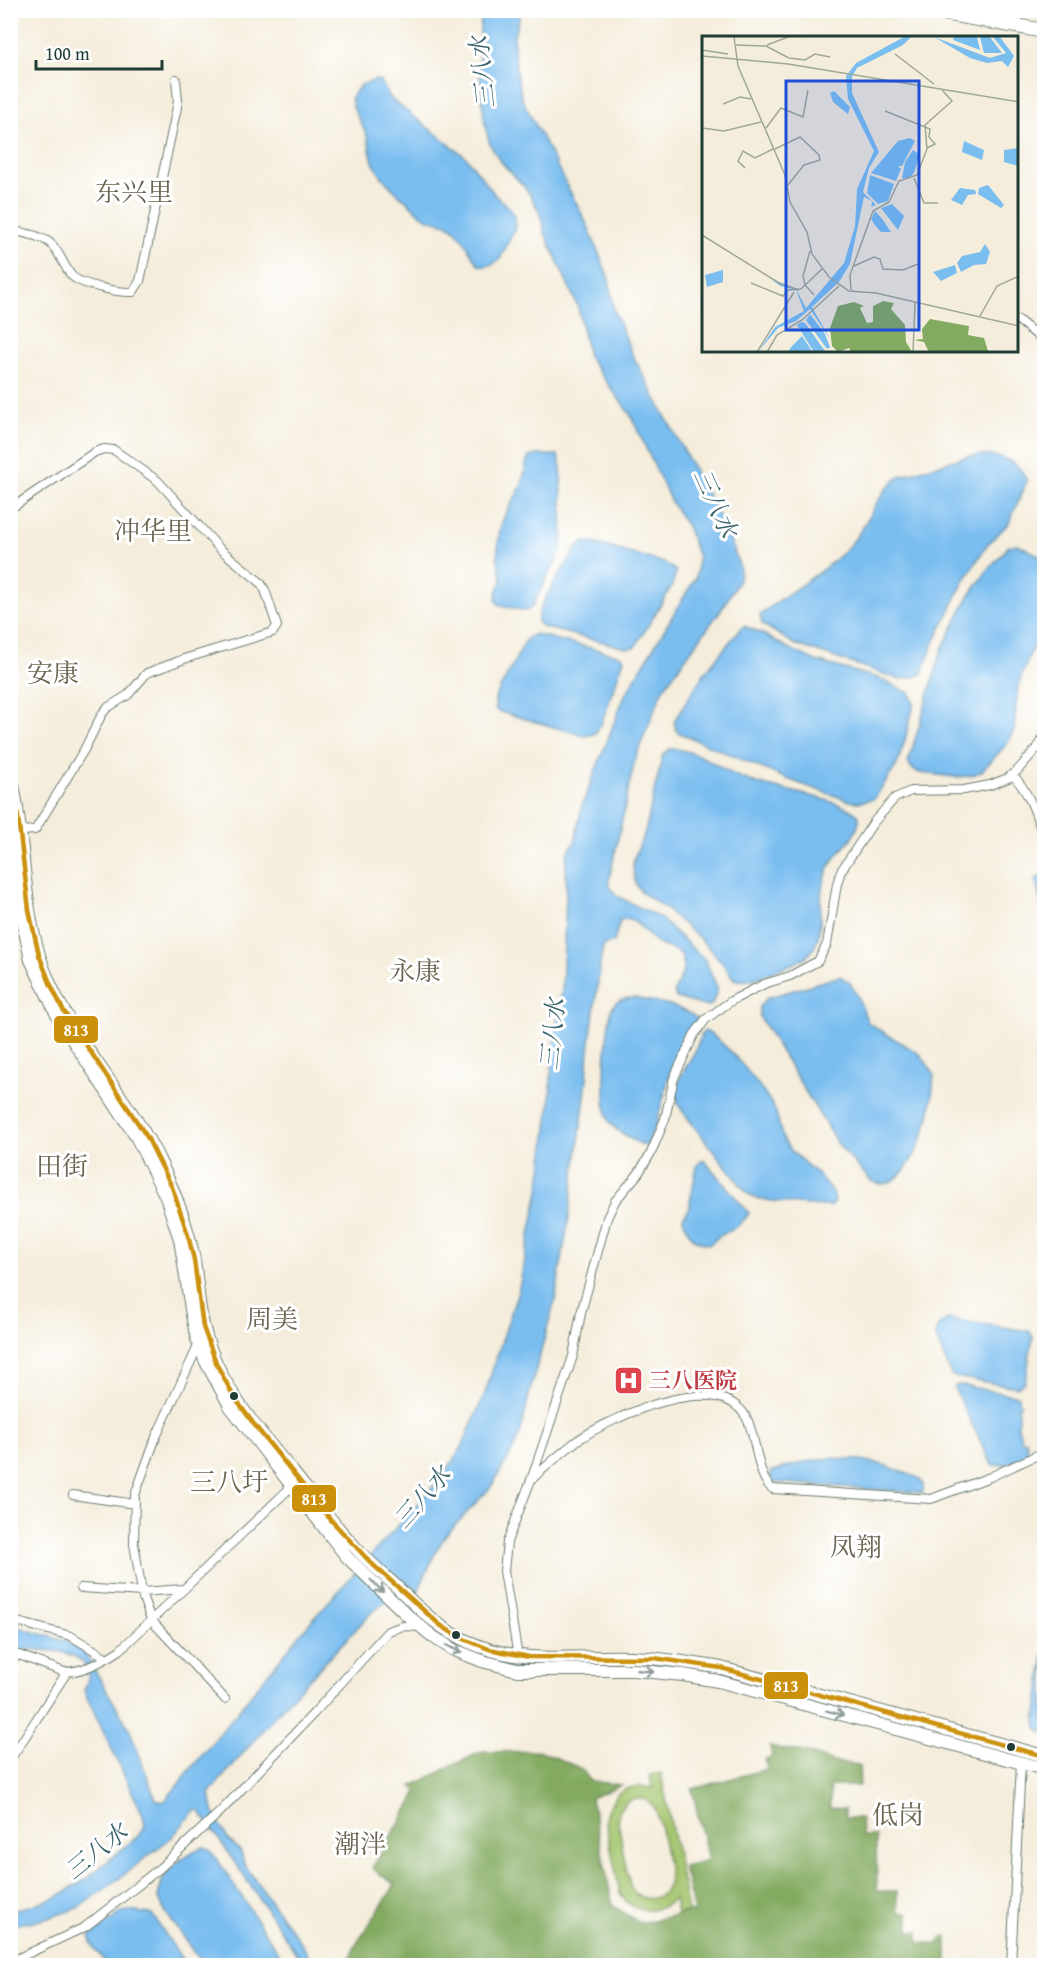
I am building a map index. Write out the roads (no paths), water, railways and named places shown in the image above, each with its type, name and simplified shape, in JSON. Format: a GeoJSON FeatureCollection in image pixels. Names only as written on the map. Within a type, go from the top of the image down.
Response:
{"type":"FeatureCollection","features":[{"type":"Feature","properties":{"kind":"highway"},"geometry":{"type":"LineString","coordinates":[[927,10],[1044,31]]}},
{"type":"Feature","properties":{"kind":"main road"},"geometry":{"type":"LineString","coordinates":[[10,772],[21,831],[28,904],[40,957],[66,1015],[144,1133],[175,1194],[189,1236],[201,1313],[214,1359],[237,1401],[261,1433],[356,1548],[416,1606],[440,1626],[458,1637],[487,1649],[518,1657],[634,1657],[721,1668],[1044,1756]]}},
{"type":"Feature","properties":{"kind":"main road"},"geometry":{"type":"LineString","coordinates":[[10,817],[20,906],[31,960],[59,1019],[137,1138],[166,1197],[180,1239],[199,1344],[211,1374],[230,1406],[347,1557],[407,1615],[445,1645],[458,1652],[505,1668],[543,1671],[633,1670],[718,1681],[1044,1769]]}},
{"type":"Feature","properties":{"kind":"street"},"geometry":{"type":"LineString","coordinates":[[10,230],[28,234],[52,244],[71,275],[78,281],[121,292],[133,292],[140,281],[176,112],[178,101],[176,79]]}},
{"type":"Feature","properties":{"kind":"street"},"geometry":{"type":"LineString","coordinates":[[1019,322],[1044,341]]}},
{"type":"Feature","properties":{"kind":"street"},"geometry":{"type":"LineString","coordinates":[[10,509],[95,452],[104,449],[114,450],[158,481],[220,549],[260,582],[266,590],[277,626],[273,632],[187,658],[147,673],[128,695],[107,708],[102,714],[84,750],[35,830],[21,831]]}},
{"type":"Feature","properties":{"kind":"street"},"geometry":{"type":"LineString","coordinates":[[518,1657],[504,1561],[507,1542],[531,1480],[573,1356],[581,1312],[607,1218],[615,1201],[651,1153],[665,1119],[674,1078],[699,1027],[731,1001],[764,984],[790,976],[818,962],[827,944],[841,871],[873,822],[895,798],[910,791],[977,788],[990,785],[1013,774],[1038,747],[1044,735]]}},
{"type":"Feature","properties":{"kind":"street"},"geometry":{"type":"LineString","coordinates":[[1013,774],[1023,784],[1044,838]]}},
{"type":"Feature","properties":{"kind":"street"},"geometry":{"type":"LineString","coordinates":[[199,1344],[156,1437],[135,1495],[134,1545],[142,1592],[150,1620],[225,1699]]}},
{"type":"Feature","properties":{"kind":"street"},"geometry":{"type":"LineString","coordinates":[[531,1480],[569,1447],[606,1424],[671,1400],[699,1396],[714,1396],[727,1400],[744,1413],[751,1428],[764,1480],[773,1489],[931,1499],[990,1477],[1044,1452]]}},
{"type":"Feature","properties":{"kind":"street"},"geometry":{"type":"LineString","coordinates":[[10,1661],[19,1655],[67,1672],[95,1663],[120,1650],[292,1486]]}},
{"type":"Feature","properties":{"kind":"street"},"geometry":{"type":"LineString","coordinates":[[73,1495],[135,1504]]}},
{"type":"Feature","properties":{"kind":"street"},"geometry":{"type":"LineString","coordinates":[[81,1588],[142,1592],[183,1589]]}},
{"type":"Feature","properties":{"kind":"street"},"geometry":{"type":"LineString","coordinates":[[10,1620],[72,1636],[107,1658]]}},
{"type":"Feature","properties":{"kind":"street"},"geometry":{"type":"LineString","coordinates":[[10,1962],[85,1927],[160,1868],[221,1811],[388,1631],[403,1626],[421,1627]]}},
{"type":"Feature","properties":{"kind":"street"},"geometry":{"type":"LineString","coordinates":[[10,1760],[67,1672]]}},
{"type":"Feature","properties":{"kind":"street"},"geometry":{"type":"LineString","coordinates":[[1011,1965],[1021,1763]]}},
{"type":"Feature","properties":{"kind":"water","name":"三八水"},"geometry":{"type":"Polygon","coordinates":[[[480,11],[521,11],[514,35],[514,47],[522,99],[588,226],[609,279],[614,310],[633,356],[728,533],[740,568],[739,580],[723,607],[663,689],[635,759],[609,881],[610,887],[617,896],[660,918],[705,960],[718,989],[712,1004],[707,1007],[676,998],[674,992],[683,970],[681,954],[659,944],[631,920],[620,920],[614,942],[604,945],[568,1224],[555,1300],[521,1431],[513,1450],[491,1487],[446,1535],[436,1551],[418,1592],[407,1586],[371,1613],[280,1710],[210,1792],[213,1811],[227,1838],[241,1852],[244,1864],[300,1941],[314,1965],[304,1965],[200,1811],[195,1810],[172,1837],[78,1908],[42,1920],[11,1925],[10,1912],[57,1897],[85,1880],[138,1836],[145,1826],[143,1815],[84,1691],[88,1675],[84,1664],[77,1658],[55,1651],[11,1650],[11,1625],[65,1641],[83,1650],[130,1730],[156,1800],[164,1802],[306,1627],[440,1479],[461,1449],[485,1393],[519,1288],[540,1186],[550,1103],[552,1054],[562,991],[566,858],[575,842],[582,805],[625,695],[696,577],[698,558],[688,528],[671,502],[630,414],[588,357],[578,307],[545,233],[536,205],[523,185],[499,159],[490,144],[482,96],[479,47],[480,11]]]}},
{"type":"Feature","properties":{"kind":"water"},"geometry":{"type":"Polygon","coordinates":[[[375,80],[380,81],[391,99],[466,157],[496,196],[511,209],[515,218],[515,228],[500,259],[488,266],[479,265],[455,230],[447,224],[423,216],[378,172],[367,136],[353,107],[351,97],[361,85],[375,80]]]}},
{"type":"Feature","properties":{"kind":"water"},"geometry":{"type":"Polygon","coordinates":[[[536,455],[558,455],[561,467],[563,541],[561,551],[532,607],[526,611],[500,605],[497,602],[496,596],[502,579],[497,556],[500,528],[504,517],[522,485],[527,460],[536,455]]]}},
{"type":"Feature","properties":{"kind":"water"},"geometry":{"type":"Polygon","coordinates":[[[984,455],[1010,461],[1020,469],[1027,481],[1009,523],[986,546],[963,583],[933,645],[922,674],[899,679],[794,644],[762,624],[760,615],[817,574],[849,546],[885,491],[901,476],[968,456],[984,455]]]}},
{"type":"Feature","properties":{"kind":"water"},"geometry":{"type":"Polygon","coordinates":[[[584,542],[665,563],[676,571],[672,586],[635,647],[627,648],[542,627],[538,623],[541,607],[547,596],[579,545],[584,542]]]}},
{"type":"Feature","properties":{"kind":"water"},"geometry":{"type":"Polygon","coordinates":[[[1017,544],[1044,558],[1044,633],[1032,649],[1018,686],[1014,730],[1007,744],[982,771],[971,776],[955,777],[920,773],[913,770],[908,763],[942,649],[968,598],[987,571],[1009,546],[1017,544]]]}},
{"type":"Feature","properties":{"kind":"water"},"geometry":{"type":"Polygon","coordinates":[[[744,626],[816,661],[878,678],[910,693],[914,704],[897,765],[874,799],[850,801],[787,779],[677,732],[674,721],[703,675],[744,626]]]}},
{"type":"Feature","properties":{"kind":"water"},"geometry":{"type":"Polygon","coordinates":[[[535,634],[622,656],[624,659],[600,727],[594,734],[585,736],[497,711],[495,708],[495,698],[527,638],[535,634]]]}},
{"type":"Feature","properties":{"kind":"water"},"geometry":{"type":"Polygon","coordinates":[[[670,749],[697,755],[751,782],[836,803],[859,816],[853,836],[830,866],[821,894],[817,940],[811,952],[803,958],[754,979],[744,981],[734,979],[697,936],[661,905],[641,892],[635,882],[634,858],[645,832],[663,754],[670,749]]]}},
{"type":"Feature","properties":{"kind":"water"},"geometry":{"type":"Polygon","coordinates":[[[1044,873],[1044,917],[1036,879],[1044,873]]]}},
{"type":"Feature","properties":{"kind":"water"},"geometry":{"type":"Polygon","coordinates":[[[840,976],[850,983],[868,1023],[920,1054],[934,1074],[929,1116],[917,1150],[902,1173],[892,1181],[882,1184],[871,1181],[839,1146],[759,1016],[759,1007],[767,998],[840,976]]]}},
{"type":"Feature","properties":{"kind":"water"},"geometry":{"type":"Polygon","coordinates":[[[634,998],[675,1007],[698,1019],[671,1069],[657,1122],[647,1146],[626,1136],[612,1125],[609,1121],[605,1100],[605,1064],[610,1014],[617,1002],[634,998]]]}},
{"type":"Feature","properties":{"kind":"water"},"geometry":{"type":"Polygon","coordinates":[[[704,1031],[712,1035],[731,1053],[761,1089],[774,1108],[785,1143],[828,1186],[835,1201],[832,1206],[778,1202],[753,1197],[742,1188],[685,1115],[676,1099],[677,1085],[704,1031]]]}},
{"type":"Feature","properties":{"kind":"water"},"geometry":{"type":"Polygon","coordinates":[[[704,1160],[749,1213],[734,1228],[710,1244],[695,1239],[683,1218],[689,1207],[697,1166],[704,1160]]]}},
{"type":"Feature","properties":{"kind":"water"},"geometry":{"type":"Polygon","coordinates":[[[948,1319],[1029,1331],[1033,1337],[1025,1382],[1017,1387],[951,1375],[935,1335],[938,1326],[948,1319]]]}},
{"type":"Feature","properties":{"kind":"water"},"geometry":{"type":"Polygon","coordinates":[[[959,1385],[1019,1396],[1018,1427],[1022,1441],[1026,1440],[1028,1450],[1023,1457],[1001,1465],[992,1465],[954,1388],[959,1385]]]}},
{"type":"Feature","properties":{"kind":"water"},"geometry":{"type":"Polygon","coordinates":[[[830,1458],[862,1460],[884,1465],[919,1478],[923,1484],[923,1493],[771,1482],[770,1472],[804,1462],[830,1458]]]}},
{"type":"Feature","properties":{"kind":"water"},"geometry":{"type":"Polygon","coordinates":[[[1044,1653],[1044,1733],[1039,1731],[1036,1724],[1044,1653]]]}},
{"type":"Feature","properties":{"kind":"water"},"geometry":{"type":"Polygon","coordinates":[[[204,1847],[209,1849],[219,1862],[286,1965],[204,1965],[164,1910],[158,1897],[162,1881],[175,1865],[204,1847]]]}},
{"type":"Feature","properties":{"kind":"water"},"geometry":{"type":"Polygon","coordinates":[[[122,1912],[150,1914],[154,1917],[186,1965],[107,1965],[91,1943],[90,1936],[122,1912]]]}},
{"type":"Feature","properties":{"kind":"place","name":"三八医院"},"geometry":{"type":"Point","coordinates":[628,1380]}},
{"type":"Feature","properties":{"kind":"district","name":"东兴里"},"geometry":{"type":"Point","coordinates":[134,191]}},
{"type":"Feature","properties":{"kind":"district","name":"冲华里"},"geometry":{"type":"Point","coordinates":[153,530]}},
{"type":"Feature","properties":{"kind":"district","name":"安康"},"geometry":{"type":"Point","coordinates":[53,672]}},
{"type":"Feature","properties":{"kind":"district","name":"永康"},"geometry":{"type":"Point","coordinates":[415,970]}},
{"type":"Feature","properties":{"kind":"district","name":"田街"},"geometry":{"type":"Point","coordinates":[62,1165]}},
{"type":"Feature","properties":{"kind":"district","name":"周美"},"geometry":{"type":"Point","coordinates":[272,1318]}},
{"type":"Feature","properties":{"kind":"district","name":"三八圩"},"geometry":{"type":"Point","coordinates":[229,1481]}},
{"type":"Feature","properties":{"kind":"district","name":"凤翔"},"geometry":{"type":"Point","coordinates":[856,1546]}},
{"type":"Feature","properties":{"kind":"district","name":"低岗"},"geometry":{"type":"Point","coordinates":[898,1814]}},
{"type":"Feature","properties":{"kind":"district","name":"潮泮"},"geometry":{"type":"Point","coordinates":[360,1843]}}]}
